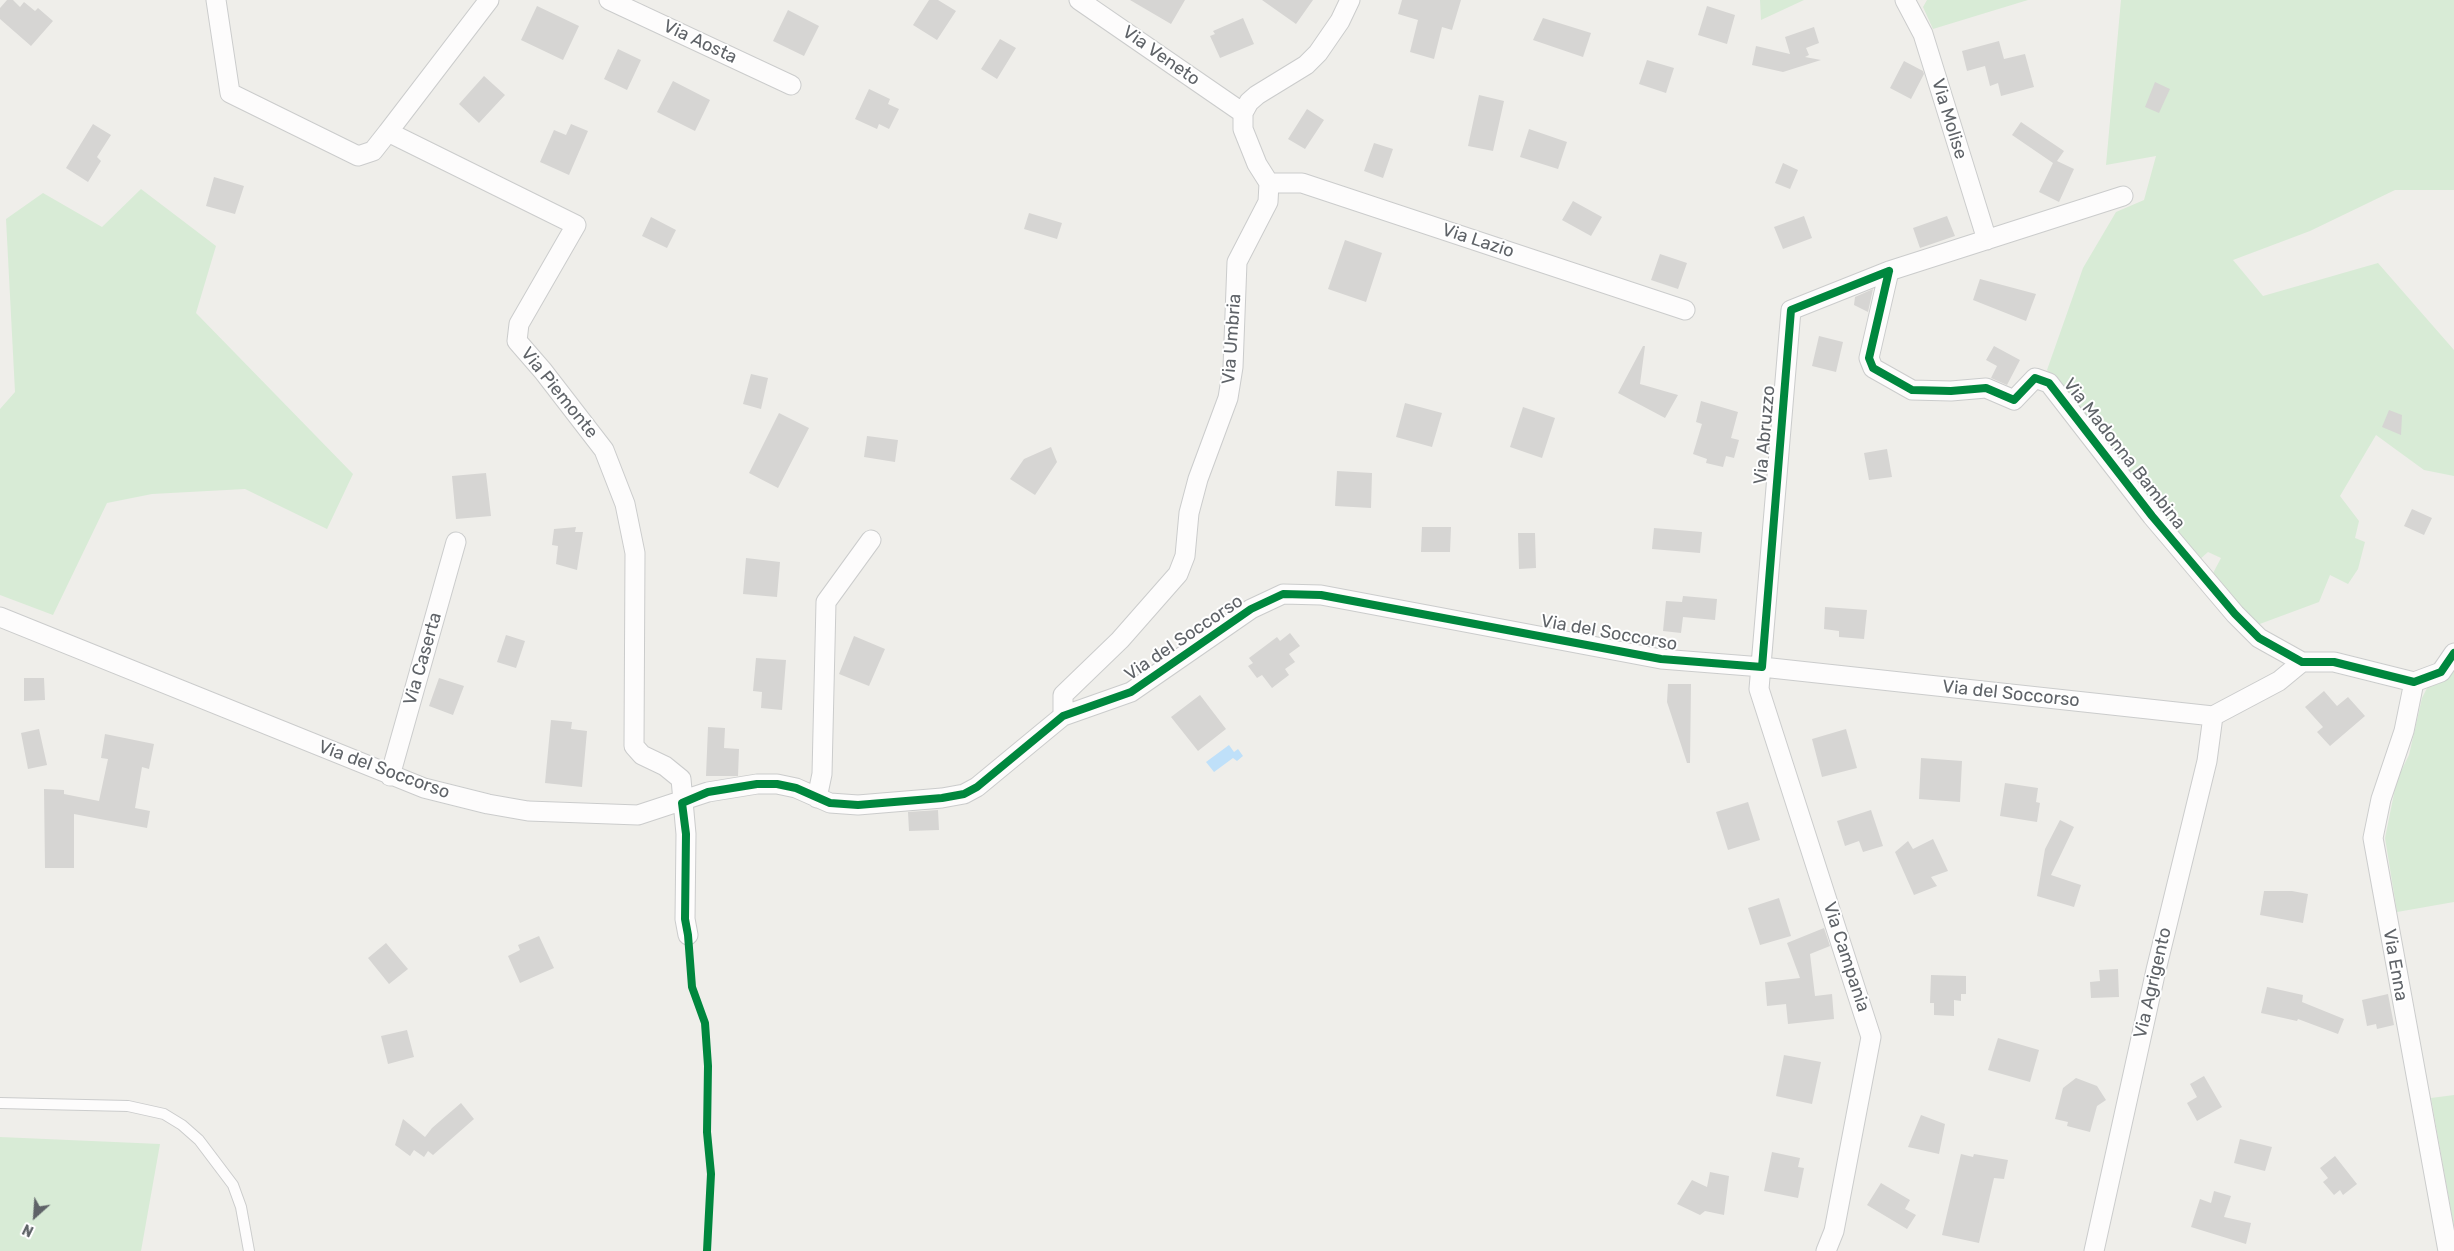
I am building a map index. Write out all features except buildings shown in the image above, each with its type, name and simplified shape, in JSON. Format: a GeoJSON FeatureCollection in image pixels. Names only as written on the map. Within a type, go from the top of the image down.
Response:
{"type":"FeatureCollection","features":[{"type":"Feature","properties":{"kind":"street"},"geometry":{"type":"LineString","coordinates":[[216,0],[230,93],[358,156],[373,151],[489,0]]}},
{"type":"Feature","properties":{"kind":"street","name":"Via Aosta"},"geometry":{"type":"LineString","coordinates":[[609,0],[791,85]]}},
{"type":"Feature","properties":{"kind":"street","name":"Via Veneto"},"geometry":{"type":"LineString","coordinates":[[1080,0],[1243,113]]}},
{"type":"Feature","properties":{"kind":"street"},"geometry":{"type":"LineString","coordinates":[[1269,183],[1257,164],[1243,129],[1243,113],[1249,102],[1257,95],[1306,65],[1318,53],[1340,20],[1350,0]]}},
{"type":"Feature","properties":{"kind":"street","name":"Via Molise"},"geometry":{"type":"LineString","coordinates":[[1906,0],[1923,34],[1987,240]]}},
{"type":"Feature","properties":{"kind":"street","name":"Via Piemonte"},"geometry":{"type":"LineString","coordinates":[[388,132],[576,225],[518,324],[517,341],[543,370],[604,450],[625,504],[635,552],[634,746],[642,755],[665,766],[681,779],[682,803]]}},
{"type":"Feature","properties":{"kind":"street","name":"Via Lazio"},"geometry":{"type":"LineString","coordinates":[[1269,183],[1302,183],[1685,310]]}},
{"type":"Feature","properties":{"kind":"street","name":"Via Umbria"},"geometry":{"type":"LineString","coordinates":[[1063,716],[1063,695],[1120,640],[1178,574],[1185,556],[1189,513],[1198,479],[1228,398],[1233,367],[1237,262],[1268,202],[1269,183]]}},
{"type":"Feature","properties":{"kind":"street","name":"Via Abruzzo"},"geometry":{"type":"LineString","coordinates":[[1762,667],[1791,310],[1889,271],[2123,196]]}},
{"type":"Feature","properties":{"kind":"street","name":"Via Madonna Bambina"},"geometry":{"type":"LineString","coordinates":[[1889,271],[1869,358],[1873,368],[1912,390],[1936,392],[1986,388],[2014,400],[2035,378],[2049,383],[2152,516],[2235,614],[2259,638],[2302,662]]}},
{"type":"Feature","properties":{"kind":"street"},"geometry":{"type":"LineString","coordinates":[[817,798],[822,774],[826,602],[871,540]]}},
{"type":"Feature","properties":{"kind":"street","name":"Via Caserta"},"geometry":{"type":"LineString","coordinates":[[390,776],[456,542]]}},
{"type":"Feature","properties":{"kind":"street","name":"Via del Soccorso"},"geometry":{"type":"LineString","coordinates":[[0,617],[390,776],[424,788],[488,804],[528,811],[638,815],[682,803],[708,792],[757,784],[777,784],[796,788],[830,803],[858,805],[942,798],[964,794],[978,787],[1063,716],[1131,692],[1251,609],[1283,594],[1322,595],[1661,659],[1762,667],[2213,716]]}},
{"type":"Feature","properties":{"kind":"street"},"geometry":{"type":"LineString","coordinates":[[2213,716],[2279,682],[2302,662],[2334,662],[2414,682],[2441,672],[2454,653]]}},
{"type":"Feature","properties":{"kind":"street","name":"Via Campania"},"geometry":{"type":"LineString","coordinates":[[1762,667],[1759,689],[1871,1037],[1834,1231],[1826,1251]]}},
{"type":"Feature","properties":{"kind":"street","name":"Via Enna"},"geometry":{"type":"LineString","coordinates":[[2414,682],[2404,731],[2381,799],[2373,838],[2448,1251]]}},
{"type":"Feature","properties":{"kind":"street","name":"Via Agrigento"},"geometry":{"type":"LineString","coordinates":[[2094,1251],[2156,970],[2207,761],[2213,716]]}},
{"type":"Feature","properties":{"kind":"street"},"geometry":{"type":"LineString","coordinates":[[682,803],[686,834],[684,919],[688,935]]}},
{"type":"Feature","properties":{"kind":"lane"},"geometry":{"type":"LineString","coordinates":[[0,1103],[128,1106],[164,1114],[182,1125],[199,1140],[233,1185],[241,1207],[249,1251]]}},
{"type":"Feature","properties":{"kind":"lane"},"geometry":{"type":"LineString","coordinates":[[244,1251],[246,1237]]}},
{"type":"Feature","properties":{"kind":"green space"},"geometry":{"type":"Polygon","coordinates":[[[1760,0],[1804,0],[1761,20],[1760,0]]]}},
{"type":"Feature","properties":{"kind":"green space"},"geometry":{"type":"Polygon","coordinates":[[[1927,0],[2028,0],[1933,29],[1923,7],[1927,0]]]}},
{"type":"Feature","properties":{"kind":"green space"},"geometry":{"type":"Polygon","coordinates":[[[2121,0],[2454,0],[2454,190],[2395,190],[2310,231],[2233,260],[2263,296],[2378,263],[2454,350],[2454,476],[2424,470],[2376,435],[2340,496],[2359,521],[2355,538],[2365,542],[2358,569],[2348,584],[2330,575],[2319,602],[2257,625],[2211,577],[2221,558],[2208,552],[2198,561],[2158,515],[2047,370],[2083,268],[2116,212],[2144,200],[2156,156],[2106,165],[2121,0]]]}},
{"type":"Feature","properties":{"kind":"green space"},"geometry":{"type":"Polygon","coordinates":[[[141,189],[216,246],[196,313],[353,474],[327,529],[245,489],[152,494],[107,503],[53,615],[0,595],[0,409],[15,392],[6,219],[43,193],[102,227],[141,189]]]}},
{"type":"Feature","properties":{"kind":"green space"},"geometry":{"type":"Polygon","coordinates":[[[2454,668],[2454,902],[2397,912],[2385,838],[2397,779],[2409,755],[2422,698],[2429,684],[2454,668]]]}},
{"type":"Feature","properties":{"kind":"green space"},"geometry":{"type":"Polygon","coordinates":[[[2454,1095],[2454,1227],[2431,1098],[2454,1095]]]}},
{"type":"Feature","properties":{"kind":"green space"},"geometry":{"type":"Polygon","coordinates":[[[0,1137],[160,1144],[141,1251],[0,1251],[0,1137]]]}},
{"type":"Feature","properties":{"kind":"water"},"geometry":{"type":"Polygon","coordinates":[[[1229,745],[1234,752],[1238,749],[1243,756],[1237,761],[1233,758],[1214,772],[1206,762],[1229,745]]]}},
{"type":"Feature","properties":{"kind":"cycle path"},"geometry":{"type":"LineString","coordinates":[[1889,271],[1869,358],[1873,368],[1912,390],[1951,391],[1986,388],[2014,400],[2035,378],[2049,383],[2152,516],[2235,614],[2259,638],[2302,662],[2334,662],[2414,682],[2441,672],[2454,653]]}},
{"type":"Feature","properties":{"kind":"cycle path"},"geometry":{"type":"LineString","coordinates":[[707,1251],[711,1174],[707,1132],[708,1066],[705,1023],[692,987],[685,919],[686,834],[682,803],[708,792],[757,784],[777,784],[796,788],[830,803],[858,805],[942,798],[964,794],[977,787],[1063,716],[1131,692],[1251,609],[1283,594],[1321,595],[1661,659],[1762,667],[1791,310],[1889,271]]}}]}
